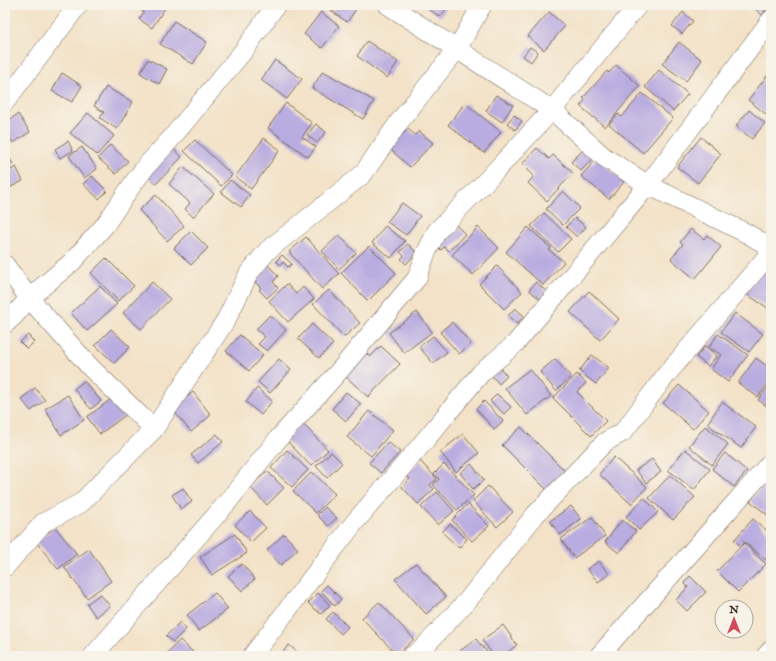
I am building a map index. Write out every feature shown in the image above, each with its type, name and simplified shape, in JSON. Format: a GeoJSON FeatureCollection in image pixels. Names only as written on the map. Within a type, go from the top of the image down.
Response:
{"type":"FeatureCollection","features":[{"type":"Feature","properties":{"kind":"street"},"geometry":{"type":"LineString","coordinates":[[5,102],[78,5]]}},
{"type":"Feature","properties":{"kind":"street"},"geometry":{"type":"LineString","coordinates":[[5,324],[29,298],[72,262],[105,226],[143,170],[169,141],[245,48],[276,5]]}},
{"type":"Feature","properties":{"kind":"street"},"geometry":{"type":"LineString","coordinates":[[388,5],[552,110],[604,157],[648,185],[748,234],[771,248]]}},
{"type":"Feature","properties":{"kind":"street"},"geometry":{"type":"LineString","coordinates":[[5,567],[43,523],[81,503],[154,429],[226,320],[249,273],[268,250],[363,174],[399,122],[457,49],[482,5]]}},
{"type":"Feature","properties":{"kind":"street"},"geometry":{"type":"LineString","coordinates":[[93,656],[220,510],[278,439],[340,370],[417,278],[426,253],[437,231],[486,182],[552,110],[638,5]]}},
{"type":"Feature","properties":{"kind":"street"},"geometry":{"type":"LineString","coordinates":[[252,656],[354,524],[481,373],[515,344],[648,185],[771,20]]}},
{"type":"Feature","properties":{"kind":"street"},"geometry":{"type":"LineString","coordinates":[[412,656],[422,649],[468,600],[535,515],[605,442],[623,432],[666,375],[771,252]]}},
{"type":"Feature","properties":{"kind":"street"},"geometry":{"type":"LineString","coordinates":[[5,266],[29,298],[91,368],[154,429]]}},
{"type":"Feature","properties":{"kind":"street"},"geometry":{"type":"LineString","coordinates":[[599,656],[771,462]]}},
{"type":"Feature","properties":{"kind":"street"},"geometry":{"type":"LineString","coordinates":[[766,656],[771,650]]}},
{"type":"Feature","properties":{"kind":"building"},"geometry":{"type":"Polygon","coordinates":[[[132,5],[167,5],[152,28],[139,19],[144,12],[132,5]]]}},
{"type":"Feature","properties":{"kind":"building"},"geometry":{"type":"Polygon","coordinates":[[[323,5],[359,5],[347,22],[323,5]]]}},
{"type":"Feature","properties":{"kind":"building"},"geometry":{"type":"Polygon","coordinates":[[[423,5],[449,5],[440,17],[423,5]]]}},
{"type":"Feature","properties":{"kind":"building"},"geometry":{"type":"Polygon","coordinates":[[[750,5],[770,5],[762,15],[750,5]]]}},
{"type":"Feature","properties":{"kind":"building"},"geometry":{"type":"Polygon","coordinates":[[[321,12],[339,26],[322,48],[304,34],[321,12]]]}},
{"type":"Feature","properties":{"kind":"building"},"geometry":{"type":"Polygon","coordinates":[[[549,12],[565,26],[544,50],[528,36],[549,12]]]}},
{"type":"Feature","properties":{"kind":"building"},"geometry":{"type":"Polygon","coordinates":[[[683,12],[693,21],[682,34],[672,26],[683,12]]]}},
{"type":"Feature","properties":{"kind":"building"},"geometry":{"type":"Polygon","coordinates":[[[174,21],[207,42],[193,64],[160,44],[174,21]]]}},
{"type":"Feature","properties":{"kind":"building"},"geometry":{"type":"Polygon","coordinates":[[[367,41],[398,62],[387,78],[357,56],[367,41]]]}},
{"type":"Feature","properties":{"kind":"building"},"geometry":{"type":"Polygon","coordinates":[[[679,42],[702,60],[686,81],[662,64],[679,42]]]}},
{"type":"Feature","properties":{"kind":"building"},"geometry":{"type":"Polygon","coordinates":[[[530,47],[538,52],[531,62],[523,56],[530,47]]]}},
{"type":"Feature","properties":{"kind":"building"},"geometry":{"type":"Polygon","coordinates":[[[148,59],[167,69],[159,84],[140,73],[148,59]]]}},
{"type":"Feature","properties":{"kind":"building"},"geometry":{"type":"Polygon","coordinates":[[[275,60],[302,79],[287,99],[261,80],[275,60]]]}},
{"type":"Feature","properties":{"kind":"building"},"geometry":{"type":"Polygon","coordinates":[[[616,65],[640,86],[605,127],[580,106],[585,100],[583,98],[607,71],[609,73],[616,65]]]}},
{"type":"Feature","properties":{"kind":"building"},"geometry":{"type":"Polygon","coordinates":[[[659,70],[688,94],[673,111],[645,87],[659,70]]]}},
{"type":"Feature","properties":{"kind":"building"},"geometry":{"type":"Polygon","coordinates":[[[323,71],[374,101],[363,119],[312,88],[323,71]]]}},
{"type":"Feature","properties":{"kind":"building"},"geometry":{"type":"Polygon","coordinates":[[[771,71],[771,118],[748,100],[771,71]]]}},
{"type":"Feature","properties":{"kind":"building"},"geometry":{"type":"Polygon","coordinates":[[[62,73],[82,86],[72,102],[52,91],[62,73]]]}},
{"type":"Feature","properties":{"kind":"building"},"geometry":{"type":"Polygon","coordinates":[[[106,87],[133,102],[117,129],[100,118],[104,112],[94,106],[106,87]]]}},
{"type":"Feature","properties":{"kind":"building"},"geometry":{"type":"Polygon","coordinates":[[[642,93],[673,118],[643,153],[609,124],[618,114],[622,117],[642,93]]]}},
{"type":"Feature","properties":{"kind":"building"},"geometry":{"type":"Polygon","coordinates":[[[496,95],[513,105],[502,122],[486,111],[496,95]]]}},
{"type":"Feature","properties":{"kind":"building"},"geometry":{"type":"Polygon","coordinates":[[[286,103],[312,123],[302,137],[316,147],[308,157],[268,128],[286,103]]]}},
{"type":"Feature","properties":{"kind":"building"},"geometry":{"type":"Polygon","coordinates":[[[465,103],[501,132],[484,153],[448,125],[465,103]]]}},
{"type":"Feature","properties":{"kind":"building"},"geometry":{"type":"Polygon","coordinates":[[[749,110],[765,123],[752,139],[736,126],[749,110]]]}},
{"type":"Feature","properties":{"kind":"building"},"geometry":{"type":"Polygon","coordinates":[[[88,113],[114,136],[97,155],[70,133],[88,113]]]}},
{"type":"Feature","properties":{"kind":"building"},"geometry":{"type":"Polygon","coordinates":[[[18,114],[30,132],[13,143],[5,131],[5,123],[18,114]]]}},
{"type":"Feature","properties":{"kind":"building"},"geometry":{"type":"Polygon","coordinates":[[[514,115],[522,121],[515,130],[507,123],[514,115]]]}},
{"type":"Feature","properties":{"kind":"building"},"geometry":{"type":"Polygon","coordinates":[[[316,124],[326,132],[317,143],[307,135],[316,124]]]}},
{"type":"Feature","properties":{"kind":"building"},"geometry":{"type":"Polygon","coordinates":[[[408,129],[415,135],[419,131],[433,143],[410,167],[389,148],[408,129]]]}},
{"type":"Feature","properties":{"kind":"building"},"geometry":{"type":"Polygon","coordinates":[[[701,137],[721,154],[698,183],[677,167],[701,137]]]}},
{"type":"Feature","properties":{"kind":"building"},"geometry":{"type":"Polygon","coordinates":[[[264,138],[280,150],[251,189],[235,177],[264,138]]]}},
{"type":"Feature","properties":{"kind":"building"},"geometry":{"type":"Polygon","coordinates":[[[195,140],[232,175],[221,186],[184,151],[195,140]]]}},
{"type":"Feature","properties":{"kind":"building"},"geometry":{"type":"Polygon","coordinates":[[[68,141],[73,151],[60,158],[55,149],[68,141]]]}},
{"type":"Feature","properties":{"kind":"building"},"geometry":{"type":"Polygon","coordinates":[[[589,144],[598,153],[581,171],[571,162],[589,144]]]}},
{"type":"Feature","properties":{"kind":"building"},"geometry":{"type":"Polygon","coordinates":[[[110,145],[128,161],[116,174],[98,158],[110,145]]]}},
{"type":"Feature","properties":{"kind":"building"},"geometry":{"type":"Polygon","coordinates":[[[170,146],[182,157],[156,184],[145,173],[170,146]]]}},
{"type":"Feature","properties":{"kind":"building"},"geometry":{"type":"Polygon","coordinates":[[[82,147],[97,169],[84,178],[69,156],[82,147]]]}},
{"type":"Feature","properties":{"kind":"building"},"geometry":{"type":"Polygon","coordinates":[[[537,148],[549,159],[553,155],[573,173],[547,201],[528,183],[534,176],[522,164],[537,148]]]}},
{"type":"Feature","properties":{"kind":"building"},"geometry":{"type":"Polygon","coordinates":[[[5,150],[13,164],[5,168],[5,150]]]}},
{"type":"Feature","properties":{"kind":"building"},"geometry":{"type":"Polygon","coordinates":[[[597,158],[624,182],[609,199],[581,176],[597,158]]]}},
{"type":"Feature","properties":{"kind":"building"},"geometry":{"type":"Polygon","coordinates":[[[16,167],[23,181],[5,190],[5,173],[16,167]]]}},
{"type":"Feature","properties":{"kind":"building"},"geometry":{"type":"Polygon","coordinates":[[[183,167],[214,194],[193,217],[185,209],[190,203],[169,184],[183,167]]]}},
{"type":"Feature","properties":{"kind":"building"},"geometry":{"type":"Polygon","coordinates":[[[92,176],[107,191],[99,199],[83,184],[92,176]]]}},
{"type":"Feature","properties":{"kind":"building"},"geometry":{"type":"Polygon","coordinates":[[[230,180],[250,195],[241,207],[221,192],[230,180]]]}},
{"type":"Feature","properties":{"kind":"building"},"geometry":{"type":"Polygon","coordinates":[[[563,191],[580,208],[563,225],[546,209],[563,191]]]}},
{"type":"Feature","properties":{"kind":"building"},"geometry":{"type":"Polygon","coordinates":[[[156,195],[184,226],[167,241],[139,210],[156,195]]]}},
{"type":"Feature","properties":{"kind":"building"},"geometry":{"type":"Polygon","coordinates":[[[402,203],[420,216],[406,235],[387,222],[402,203]]]}},
{"type":"Feature","properties":{"kind":"building"},"geometry":{"type":"Polygon","coordinates":[[[544,213],[571,239],[558,252],[531,226],[544,213]]]}},
{"type":"Feature","properties":{"kind":"building"},"geometry":{"type":"Polygon","coordinates":[[[575,218],[586,227],[577,237],[566,227],[575,218]]]}},
{"type":"Feature","properties":{"kind":"building"},"geometry":{"type":"Polygon","coordinates":[[[453,222],[465,234],[449,251],[444,247],[441,250],[434,243],[453,222]]]}},
{"type":"Feature","properties":{"kind":"building"},"geometry":{"type":"Polygon","coordinates":[[[385,226],[405,241],[391,258],[372,243],[385,226]]]}},
{"type":"Feature","properties":{"kind":"building"},"geometry":{"type":"Polygon","coordinates":[[[478,227],[499,248],[473,275],[452,255],[478,227]]]}},
{"type":"Feature","properties":{"kind":"building"},"geometry":{"type":"Polygon","coordinates":[[[528,227],[551,248],[549,250],[564,262],[543,285],[506,252],[528,227]]]}},
{"type":"Feature","properties":{"kind":"building"},"geometry":{"type":"Polygon","coordinates":[[[691,229],[704,239],[707,235],[721,247],[695,279],[671,259],[683,244],[680,242],[691,229]]]}},
{"type":"Feature","properties":{"kind":"building"},"geometry":{"type":"Polygon","coordinates":[[[191,231],[208,248],[191,265],[174,248],[191,231]]]}},
{"type":"Feature","properties":{"kind":"building"},"geometry":{"type":"Polygon","coordinates":[[[339,235],[356,253],[339,269],[322,251],[339,235]]]}},
{"type":"Feature","properties":{"kind":"building"},"geometry":{"type":"Polygon","coordinates":[[[306,237],[339,274],[322,289],[289,252],[306,237]]]}},
{"type":"Feature","properties":{"kind":"building"},"geometry":{"type":"Polygon","coordinates":[[[408,244],[417,253],[406,264],[401,259],[404,256],[400,252],[408,244]]]}},
{"type":"Feature","properties":{"kind":"building"},"geometry":{"type":"Polygon","coordinates":[[[369,246],[396,273],[368,301],[341,273],[369,246]]]}},
{"type":"Feature","properties":{"kind":"building"},"geometry":{"type":"Polygon","coordinates":[[[282,255],[292,264],[288,267],[283,262],[281,265],[276,261],[282,255]]]}},
{"type":"Feature","properties":{"kind":"building"},"geometry":{"type":"Polygon","coordinates":[[[106,258],[134,286],[118,301],[91,273],[106,258]]]}},
{"type":"Feature","properties":{"kind":"building"},"geometry":{"type":"Polygon","coordinates":[[[268,265],[278,276],[273,282],[278,288],[267,298],[259,290],[261,288],[252,279],[268,265]]]}},
{"type":"Feature","properties":{"kind":"building"},"geometry":{"type":"Polygon","coordinates":[[[497,266],[522,292],[504,309],[479,284],[497,266]]]}},
{"type":"Feature","properties":{"kind":"building"},"geometry":{"type":"Polygon","coordinates":[[[763,267],[771,273],[771,310],[745,293],[763,267]]]}},
{"type":"Feature","properties":{"kind":"building"},"geometry":{"type":"Polygon","coordinates":[[[152,282],[170,299],[141,329],[123,313],[152,282]]]}},
{"type":"Feature","properties":{"kind":"building"},"geometry":{"type":"Polygon","coordinates":[[[536,282],[546,291],[540,299],[529,290],[536,282]]]}},
{"type":"Feature","properties":{"kind":"building"},"geometry":{"type":"Polygon","coordinates":[[[287,284],[296,294],[303,287],[314,299],[288,322],[269,301],[287,284]]]}},
{"type":"Feature","properties":{"kind":"building"},"geometry":{"type":"Polygon","coordinates":[[[100,286],[117,304],[87,331],[71,313],[100,286]]]}},
{"type":"Feature","properties":{"kind":"building"},"geometry":{"type":"Polygon","coordinates":[[[329,290],[360,323],[344,337],[313,304],[329,290]]]}},
{"type":"Feature","properties":{"kind":"building"},"geometry":{"type":"Polygon","coordinates":[[[589,291],[619,319],[600,340],[570,312],[589,291]]]}},
{"type":"Feature","properties":{"kind":"building"},"geometry":{"type":"Polygon","coordinates":[[[515,308],[524,316],[517,324],[508,316],[515,308]]]}},
{"type":"Feature","properties":{"kind":"building"},"geometry":{"type":"Polygon","coordinates":[[[417,312],[432,332],[404,353],[389,333],[417,312]]]}},
{"type":"Feature","properties":{"kind":"building"},"geometry":{"type":"Polygon","coordinates":[[[735,313],[763,334],[749,352],[721,332],[735,313]]]}},
{"type":"Feature","properties":{"kind":"building"},"geometry":{"type":"Polygon","coordinates":[[[270,315],[286,330],[267,351],[258,344],[265,337],[256,329],[270,315]]]}},
{"type":"Feature","properties":{"kind":"building"},"geometry":{"type":"Polygon","coordinates":[[[452,322],[471,344],[459,354],[440,332],[452,322]]]}},
{"type":"Feature","properties":{"kind":"building"},"geometry":{"type":"Polygon","coordinates":[[[312,324],[333,344],[319,358],[298,339],[312,324]]]}},
{"type":"Feature","properties":{"kind":"building"},"geometry":{"type":"Polygon","coordinates":[[[111,329],[130,347],[114,363],[95,345],[111,329]]]}},
{"type":"Feature","properties":{"kind":"building"},"geometry":{"type":"Polygon","coordinates":[[[718,334],[748,355],[728,382],[711,369],[721,355],[709,347],[718,334]]]}},
{"type":"Feature","properties":{"kind":"building"},"geometry":{"type":"Polygon","coordinates":[[[28,335],[34,342],[27,349],[20,342],[28,335]]]}},
{"type":"Feature","properties":{"kind":"building"},"geometry":{"type":"Polygon","coordinates":[[[240,335],[263,355],[249,371],[226,351],[240,335]]]}},
{"type":"Feature","properties":{"kind":"building"},"geometry":{"type":"Polygon","coordinates":[[[433,336],[447,352],[433,363],[419,347],[433,336]]]}},
{"type":"Feature","properties":{"kind":"building"},"geometry":{"type":"Polygon","coordinates":[[[381,346],[400,364],[368,397],[343,374],[364,351],[370,357],[381,346]]]}},
{"type":"Feature","properties":{"kind":"building"},"geometry":{"type":"Polygon","coordinates":[[[705,346],[717,356],[708,366],[696,357],[705,346]]]}},
{"type":"Feature","properties":{"kind":"building"},"geometry":{"type":"Polygon","coordinates":[[[592,355],[609,368],[596,384],[579,371],[592,355]]]}},
{"type":"Feature","properties":{"kind":"building"},"geometry":{"type":"Polygon","coordinates":[[[756,358],[771,369],[771,379],[758,397],[738,383],[756,358]]]}},
{"type":"Feature","properties":{"kind":"building"},"geometry":{"type":"Polygon","coordinates":[[[279,359],[291,370],[270,393],[258,382],[279,359]]]}},
{"type":"Feature","properties":{"kind":"building"},"geometry":{"type":"Polygon","coordinates":[[[555,359],[571,377],[556,391],[540,372],[555,359]]]}},
{"type":"Feature","properties":{"kind":"building"},"geometry":{"type":"Polygon","coordinates":[[[500,368],[507,376],[499,384],[492,376],[500,368]]]}},
{"type":"Feature","properties":{"kind":"building"},"geometry":{"type":"Polygon","coordinates":[[[530,369],[551,396],[527,415],[505,388],[530,369]]]}},
{"type":"Feature","properties":{"kind":"building"},"geometry":{"type":"Polygon","coordinates":[[[577,374],[586,383],[577,392],[606,421],[591,436],[553,398],[577,374]]]}},
{"type":"Feature","properties":{"kind":"building"},"geometry":{"type":"Polygon","coordinates":[[[84,381],[101,401],[91,409],[74,389],[84,381]]]}},
{"type":"Feature","properties":{"kind":"building"},"geometry":{"type":"Polygon","coordinates":[[[771,383],[771,409],[758,400],[771,383]]]}},
{"type":"Feature","properties":{"kind":"building"},"geometry":{"type":"Polygon","coordinates":[[[679,385],[709,411],[693,429],[663,403],[679,385]]]}},
{"type":"Feature","properties":{"kind":"building"},"geometry":{"type":"Polygon","coordinates":[[[35,388],[45,400],[31,411],[21,399],[35,388]]]}},
{"type":"Feature","properties":{"kind":"building"},"geometry":{"type":"Polygon","coordinates":[[[257,388],[272,401],[261,415],[246,402],[257,388]]]}},
{"type":"Feature","properties":{"kind":"building"},"geometry":{"type":"Polygon","coordinates":[[[193,392],[211,415],[191,432],[172,409],[193,392]]]}},
{"type":"Feature","properties":{"kind":"building"},"geometry":{"type":"Polygon","coordinates":[[[346,392],[361,404],[346,421],[332,409],[346,392]]]}},
{"type":"Feature","properties":{"kind":"building"},"geometry":{"type":"Polygon","coordinates":[[[497,394],[511,407],[504,414],[490,401],[497,394]]]}},
{"type":"Feature","properties":{"kind":"building"},"geometry":{"type":"Polygon","coordinates":[[[68,395],[84,420],[61,435],[45,409],[68,395]]]}},
{"type":"Feature","properties":{"kind":"building"},"geometry":{"type":"Polygon","coordinates":[[[114,397],[127,414],[100,434],[87,417],[114,397]]]}},
{"type":"Feature","properties":{"kind":"building"},"geometry":{"type":"Polygon","coordinates":[[[484,401],[503,421],[494,429],[476,409],[484,401]]]}},
{"type":"Feature","properties":{"kind":"building"},"geometry":{"type":"Polygon","coordinates":[[[722,402],[756,427],[741,448],[707,424],[722,402]]]}},
{"type":"Feature","properties":{"kind":"building"},"geometry":{"type":"Polygon","coordinates":[[[369,411],[393,430],[371,456],[347,437],[369,411]]]}},
{"type":"Feature","properties":{"kind":"building"},"geometry":{"type":"Polygon","coordinates":[[[302,423],[328,450],[311,466],[285,439],[302,423]]]}},
{"type":"Feature","properties":{"kind":"building"},"geometry":{"type":"Polygon","coordinates":[[[705,426],[728,444],[712,465],[689,446],[705,426]]]}},
{"type":"Feature","properties":{"kind":"building"},"geometry":{"type":"Polygon","coordinates":[[[521,427],[566,472],[547,490],[502,445],[521,427]]]}},
{"type":"Feature","properties":{"kind":"building"},"geometry":{"type":"Polygon","coordinates":[[[217,434],[223,442],[198,463],[191,455],[217,434]]]}},
{"type":"Feature","properties":{"kind":"building"},"geometry":{"type":"Polygon","coordinates":[[[463,434],[479,453],[456,472],[440,452],[463,434]]]}},
{"type":"Feature","properties":{"kind":"building"},"geometry":{"type":"Polygon","coordinates":[[[388,442],[400,452],[381,473],[369,463],[388,442]]]}},
{"type":"Feature","properties":{"kind":"building"},"geometry":{"type":"Polygon","coordinates":[[[685,449],[710,469],[694,490],[668,470],[685,449]]]}},
{"type":"Feature","properties":{"kind":"building"},"geometry":{"type":"Polygon","coordinates":[[[287,450],[308,470],[292,487],[271,468],[287,450]]]}},
{"type":"Feature","properties":{"kind":"building"},"geometry":{"type":"Polygon","coordinates":[[[331,452],[342,463],[327,478],[316,466],[331,452]]]}},
{"type":"Feature","properties":{"kind":"building"},"geometry":{"type":"Polygon","coordinates":[[[725,453],[747,471],[734,487],[712,469],[725,453]]]}},
{"type":"Feature","properties":{"kind":"building"},"geometry":{"type":"Polygon","coordinates":[[[614,457],[647,487],[631,504],[599,474],[614,457]]]}},
{"type":"Feature","properties":{"kind":"building"},"geometry":{"type":"Polygon","coordinates":[[[652,459],[661,472],[646,483],[636,470],[652,459]]]}},
{"type":"Feature","properties":{"kind":"building"},"geometry":{"type":"Polygon","coordinates":[[[420,461],[437,479],[430,485],[434,489],[418,504],[402,487],[410,479],[405,475],[420,461]]]}},
{"type":"Feature","properties":{"kind":"building"},"geometry":{"type":"Polygon","coordinates":[[[444,464],[474,495],[457,510],[433,485],[439,479],[434,474],[444,464]]]}},
{"type":"Feature","properties":{"kind":"building"},"geometry":{"type":"Polygon","coordinates":[[[471,464],[484,480],[473,489],[460,473],[471,464]]]}},
{"type":"Feature","properties":{"kind":"building"},"geometry":{"type":"Polygon","coordinates":[[[267,471],[284,488],[267,505],[250,487],[267,471]]]}},
{"type":"Feature","properties":{"kind":"building"},"geometry":{"type":"Polygon","coordinates":[[[312,472],[335,494],[316,513],[293,491],[312,472]]]}},
{"type":"Feature","properties":{"kind":"building"},"geometry":{"type":"Polygon","coordinates":[[[670,475],[695,497],[673,520],[649,498],[670,475]]]}},
{"type":"Feature","properties":{"kind":"building"},"geometry":{"type":"Polygon","coordinates":[[[767,480],[771,483],[771,518],[750,501],[767,480]]]}},
{"type":"Feature","properties":{"kind":"building"},"geometry":{"type":"Polygon","coordinates":[[[488,486],[513,512],[497,527],[473,501],[488,486]]]}},
{"type":"Feature","properties":{"kind":"building"},"geometry":{"type":"Polygon","coordinates":[[[183,488],[192,502],[181,509],[172,495],[183,488]]]}},
{"type":"Feature","properties":{"kind":"building"},"geometry":{"type":"Polygon","coordinates":[[[437,492],[454,511],[438,525],[421,507],[437,492]]]}},
{"type":"Feature","properties":{"kind":"building"},"geometry":{"type":"Polygon","coordinates":[[[644,498],[658,512],[639,530],[626,517],[644,498]]]}},
{"type":"Feature","properties":{"kind":"building"},"geometry":{"type":"Polygon","coordinates":[[[468,504],[489,526],[472,541],[452,520],[468,504]]]}},
{"type":"Feature","properties":{"kind":"building"},"geometry":{"type":"Polygon","coordinates":[[[571,506],[581,519],[560,535],[550,521],[571,506]]]}},
{"type":"Feature","properties":{"kind":"building"},"geometry":{"type":"Polygon","coordinates":[[[325,507],[337,518],[328,526],[317,515],[325,507]]]}},
{"type":"Feature","properties":{"kind":"building"},"geometry":{"type":"Polygon","coordinates":[[[250,511],[266,528],[251,542],[235,525],[250,511]]]}},
{"type":"Feature","properties":{"kind":"building"},"geometry":{"type":"Polygon","coordinates":[[[592,517],[605,536],[574,558],[561,539],[592,517]]]}},
{"type":"Feature","properties":{"kind":"building"},"geometry":{"type":"Polygon","coordinates":[[[753,519],[771,534],[771,554],[766,560],[743,541],[739,545],[734,540],[753,519]]]}},
{"type":"Feature","properties":{"kind":"building"},"geometry":{"type":"Polygon","coordinates":[[[622,520],[636,531],[619,553],[605,542],[622,520]]]}},
{"type":"Feature","properties":{"kind":"building"},"geometry":{"type":"Polygon","coordinates":[[[450,524],[467,539],[459,548],[442,532],[450,524]]]}},
{"type":"Feature","properties":{"kind":"building"},"geometry":{"type":"Polygon","coordinates":[[[55,527],[77,554],[58,569],[36,542],[55,527]]]}},
{"type":"Feature","properties":{"kind":"building"},"geometry":{"type":"Polygon","coordinates":[[[235,534],[247,553],[212,575],[200,557],[235,534]]]}},
{"type":"Feature","properties":{"kind":"building"},"geometry":{"type":"Polygon","coordinates":[[[284,534],[298,549],[281,565],[267,550],[284,534]]]}},
{"type":"Feature","properties":{"kind":"building"},"geometry":{"type":"Polygon","coordinates":[[[744,543],[766,564],[738,592],[717,571],[744,543]]]}},
{"type":"Feature","properties":{"kind":"building"},"geometry":{"type":"Polygon","coordinates":[[[89,549],[111,581],[87,598],[64,567],[89,549]]]}},
{"type":"Feature","properties":{"kind":"building"},"geometry":{"type":"Polygon","coordinates":[[[599,561],[609,574],[598,582],[587,569],[599,561]]]}},
{"type":"Feature","properties":{"kind":"building"},"geometry":{"type":"Polygon","coordinates":[[[416,563],[446,597],[426,614],[395,579],[416,563]]]}},
{"type":"Feature","properties":{"kind":"building"},"geometry":{"type":"Polygon","coordinates":[[[242,564],[255,579],[242,591],[228,576],[242,564]]]}},
{"type":"Feature","properties":{"kind":"building"},"geometry":{"type":"Polygon","coordinates":[[[690,576],[706,592],[687,611],[676,600],[688,587],[684,583],[690,576]]]}},
{"type":"Feature","properties":{"kind":"building"},"geometry":{"type":"Polygon","coordinates":[[[327,585],[341,599],[335,606],[321,591],[327,585]]]}},
{"type":"Feature","properties":{"kind":"building"},"geometry":{"type":"Polygon","coordinates":[[[215,593],[228,609],[199,631],[187,615],[215,593]]]}},
{"type":"Feature","properties":{"kind":"building"},"geometry":{"type":"Polygon","coordinates":[[[318,593],[330,605],[321,614],[308,603],[318,593]]]}},
{"type":"Feature","properties":{"kind":"building"},"geometry":{"type":"Polygon","coordinates":[[[100,594],[110,606],[96,617],[87,604],[100,594]]]}},
{"type":"Feature","properties":{"kind":"building"},"geometry":{"type":"Polygon","coordinates":[[[379,602],[414,639],[397,655],[362,618],[379,602]]]}},
{"type":"Feature","properties":{"kind":"building"},"geometry":{"type":"Polygon","coordinates":[[[333,612],[348,627],[341,634],[326,619],[333,612]]]}},
{"type":"Feature","properties":{"kind":"building"},"geometry":{"type":"Polygon","coordinates":[[[180,622],[186,629],[173,642],[166,636],[180,622]]]}},
{"type":"Feature","properties":{"kind":"building"},"geometry":{"type":"Polygon","coordinates":[[[503,625],[517,645],[502,656],[494,656],[482,640],[503,625]]]}},
{"type":"Feature","properties":{"kind":"building"},"geometry":{"type":"Polygon","coordinates":[[[476,639],[490,656],[458,656],[456,654],[476,639]]]}},
{"type":"Feature","properties":{"kind":"building"},"geometry":{"type":"Polygon","coordinates":[[[180,640],[197,656],[172,656],[168,652],[180,640]]]}},
{"type":"Feature","properties":{"kind":"building"},"geometry":{"type":"Polygon","coordinates":[[[289,645],[297,652],[294,656],[279,656],[289,645]]]}}]}
